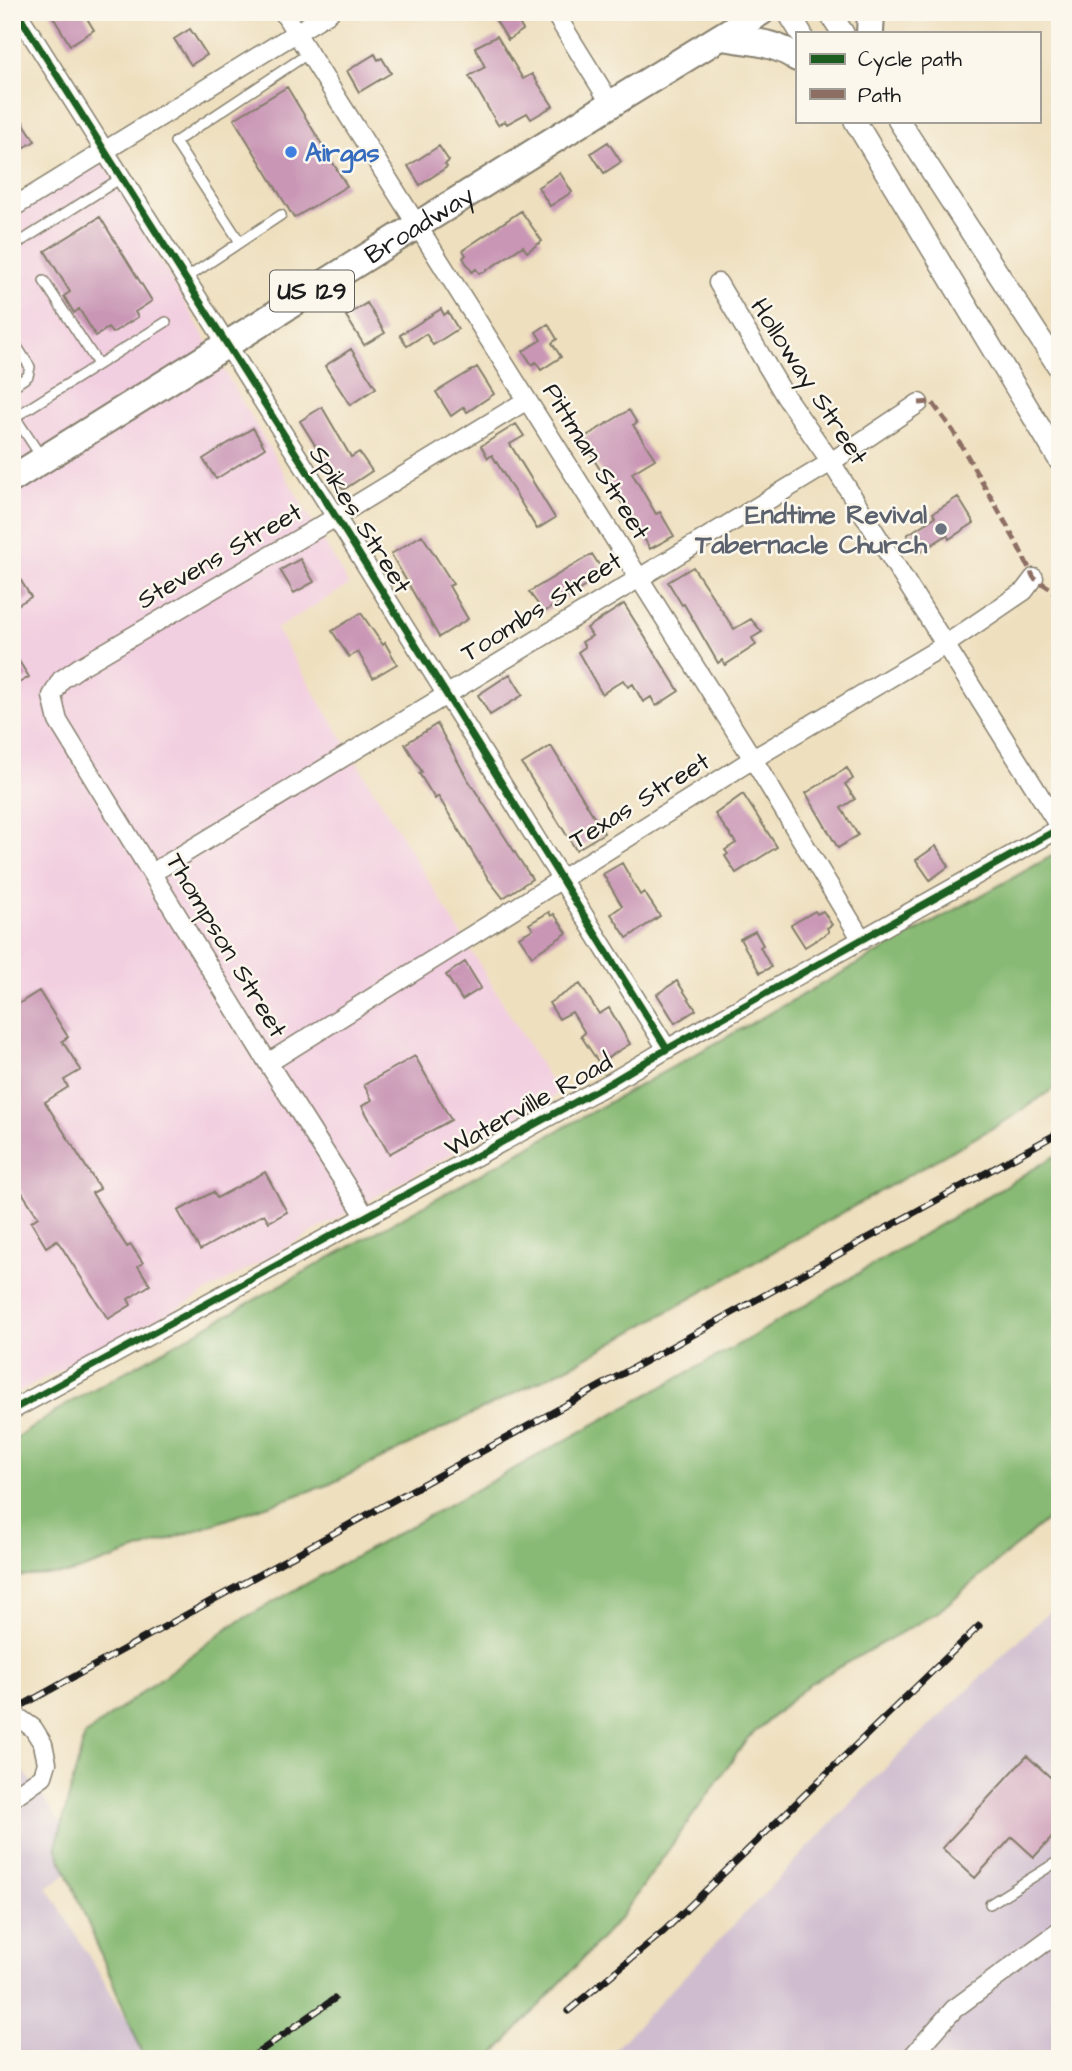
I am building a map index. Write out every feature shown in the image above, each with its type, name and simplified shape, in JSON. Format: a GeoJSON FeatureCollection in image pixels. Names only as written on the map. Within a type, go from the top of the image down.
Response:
{"type":"FeatureCollection","features":[{"type":"Feature","properties":{"kind":"main road"},"geometry":{"type":"LineString","coordinates":[[734,12],[721,37],[770,45],[796,57]]}},
{"type":"Feature","properties":{"kind":"main road","name":"US 129"},"geometry":{"type":"LineString","coordinates":[[611,103],[761,12]]}},
{"type":"Feature","properties":{"kind":"main road"},"geometry":{"type":"LineString","coordinates":[[870,32],[871,12]]}},
{"type":"Feature","properties":{"kind":"main road","name":"Broadway"},"geometry":{"type":"LineString","coordinates":[[12,478],[611,103]]}},
{"type":"Feature","properties":{"kind":"street","name":"Spikes Street"},"geometry":{"type":"LineString","coordinates":[[17,12],[667,1049]]}},
{"type":"Feature","properties":{"kind":"street","name":"Pittman Street"},"geometry":{"type":"LineString","coordinates":[[283,12],[753,760],[862,940]]}},
{"type":"Feature","properties":{"kind":"street"},"geometry":{"type":"LineString","coordinates":[[12,208],[330,12]]}},
{"type":"Feature","properties":{"kind":"street"},"geometry":{"type":"LineString","coordinates":[[554,12],[611,103]]}},
{"type":"Feature","properties":{"kind":"street"},"geometry":{"type":"LineString","coordinates":[[788,12],[800,32]]}},
{"type":"Feature","properties":{"kind":"street"},"geometry":{"type":"LineString","coordinates":[[829,12],[842,32]]}},
{"type":"Feature","properties":{"kind":"street"},"geometry":{"type":"LineString","coordinates":[[856,122],[1060,461]]}},
{"type":"Feature","properties":{"kind":"street"},"geometry":{"type":"LineString","coordinates":[[900,122],[1060,369]]}},
{"type":"Feature","properties":{"kind":"street","name":"Holloway Street"},"geometry":{"type":"LineString","coordinates":[[718,283],[785,396],[831,462],[1060,828]]}},
{"type":"Feature","properties":{"kind":"street","name":"Stevens Street"},"geometry":{"type":"LineString","coordinates":[[52,696],[61,680],[80,667],[336,517],[527,400]]}},
{"type":"Feature","properties":{"kind":"street","name":"Toombs Street"},"geometry":{"type":"LineString","coordinates":[[152,873],[831,462],[919,403]]}},
{"type":"Feature","properties":{"kind":"street","name":"Texas Street"},"geometry":{"type":"LineString","coordinates":[[268,1063],[753,760],[945,645],[1024,591],[1034,578]]}},
{"type":"Feature","properties":{"kind":"street","name":"Thompson Street"},"geometry":{"type":"LineString","coordinates":[[52,696],[58,721],[366,1217]]}},
{"type":"Feature","properties":{"kind":"street","name":"Waterville Road"},"geometry":{"type":"LineString","coordinates":[[12,1410],[610,1083],[1060,828]]}},
{"type":"Feature","properties":{"kind":"street"},"geometry":{"type":"LineString","coordinates":[[12,1713],[33,1728],[43,1744],[47,1763],[43,1776],[12,1798]]}},
{"type":"Feature","properties":{"kind":"street"},"geometry":{"type":"LineString","coordinates":[[909,2059],[954,2009],[1060,1931]]}},
{"type":"Feature","properties":{"kind":"lane"},"geometry":{"type":"LineString","coordinates":[[240,242],[175,142],[309,53]]}},
{"type":"Feature","properties":{"kind":"lane"},"geometry":{"type":"LineString","coordinates":[[12,247],[121,178]]}},
{"type":"Feature","properties":{"kind":"lane"},"geometry":{"type":"LineString","coordinates":[[185,279],[281,215]]}},
{"type":"Feature","properties":{"kind":"lane"},"geometry":{"type":"LineString","coordinates":[[44,281],[98,365]]}},
{"type":"Feature","properties":{"kind":"lane"},"geometry":{"type":"LineString","coordinates":[[43,459],[14,415],[166,322]]}},
{"type":"Feature","properties":{"kind":"lane"},"geometry":{"type":"LineString","coordinates":[[12,339],[30,367],[28,376],[12,387]]}},
{"type":"Feature","properties":{"kind":"lane"},"geometry":{"type":"LineString","coordinates":[[990,1904],[1060,1860]]}},
{"type":"Feature","properties":{"kind":"shaded area"},"geometry":{"type":"Polygon","coordinates":[[[97,152],[349,585],[276,629],[558,1094],[173,1311],[12,1395],[12,200],[97,152]]]}},
{"type":"Feature","properties":{"kind":"shaded area"},"geometry":{"type":"Polygon","coordinates":[[[1060,1601],[1060,2059],[605,2059],[873,1780],[1060,1601]]]}},
{"type":"Feature","properties":{"kind":"shaded area"},"geometry":{"type":"Polygon","coordinates":[[[12,1755],[88,1860],[47,1887],[151,2059],[12,2059],[12,1755]]]}},
{"type":"Feature","properties":{"kind":"green space"},"geometry":{"type":"Polygon","coordinates":[[[1052,856],[1060,860],[1060,1084],[1012,1117],[580,1361],[330,1484],[69,1574],[12,1577],[12,1441],[67,1404],[1052,856]]]}},
{"type":"Feature","properties":{"kind":"green space"},"geometry":{"type":"Polygon","coordinates":[[[1060,1153],[1060,1509],[938,1612],[809,1684],[748,1738],[620,1918],[490,2059],[145,2059],[56,1847],[85,1735],[232,1625],[750,1338],[1060,1153]]]}},
{"type":"Feature","properties":{"kind":"building"},"geometry":{"type":"Polygon","coordinates":[[[50,12],[83,12],[94,30],[70,45],[50,12]]]}},
{"type":"Feature","properties":{"kind":"building"},"geometry":{"type":"Polygon","coordinates":[[[505,12],[519,12],[525,21],[520,25],[523,30],[508,40],[495,19],[505,12]]]}},
{"type":"Feature","properties":{"kind":"building"},"geometry":{"type":"Polygon","coordinates":[[[190,29],[207,55],[191,65],[174,39],[190,29]]]}},
{"type":"Feature","properties":{"kind":"building"},"geometry":{"type":"Polygon","coordinates":[[[497,36],[523,79],[532,74],[553,106],[531,119],[527,113],[507,124],[505,121],[498,125],[469,76],[485,67],[475,47],[497,36]]]}},
{"type":"Feature","properties":{"kind":"building"},"geometry":{"type":"Polygon","coordinates":[[[375,54],[378,60],[382,58],[391,73],[359,92],[347,71],[375,54]]]}},
{"type":"Feature","properties":{"kind":"building","name":"Airgas"},"geometry":{"type":"Polygon","coordinates":[[[287,87],[347,186],[294,218],[234,119],[287,87]]]}},
{"type":"Feature","properties":{"kind":"building"},"geometry":{"type":"Polygon","coordinates":[[[12,105],[35,141],[12,155],[12,105]]]}},
{"type":"Feature","properties":{"kind":"building"},"geometry":{"type":"Polygon","coordinates":[[[608,142],[621,162],[604,173],[591,153],[608,142]]]}},
{"type":"Feature","properties":{"kind":"building"},"geometry":{"type":"Polygon","coordinates":[[[439,146],[449,161],[445,164],[447,167],[420,185],[408,166],[439,146]]]}},
{"type":"Feature","properties":{"kind":"building"},"geometry":{"type":"Polygon","coordinates":[[[560,173],[572,192],[550,206],[538,187],[560,173]]]}},
{"type":"Feature","properties":{"kind":"building"},"geometry":{"type":"Polygon","coordinates":[[[521,211],[542,241],[527,252],[523,246],[484,272],[479,273],[476,269],[472,272],[463,258],[466,255],[463,250],[521,211]]]}},
{"type":"Feature","properties":{"kind":"building"},"geometry":{"type":"Polygon","coordinates":[[[100,217],[152,301],[135,312],[138,317],[112,333],[108,328],[96,336],[79,309],[74,313],[64,296],[70,292],[45,251],[100,217]]]}},
{"type":"Feature","properties":{"kind":"building"},"geometry":{"type":"Polygon","coordinates":[[[367,303],[385,333],[364,345],[346,316],[367,303]]]}},
{"type":"Feature","properties":{"kind":"building"},"geometry":{"type":"Polygon","coordinates":[[[441,309],[444,315],[448,312],[458,329],[433,345],[426,334],[407,346],[400,335],[441,309]]]}},
{"type":"Feature","properties":{"kind":"building"},"geometry":{"type":"Polygon","coordinates":[[[548,324],[557,339],[552,343],[561,357],[541,370],[536,362],[532,365],[523,351],[541,340],[536,332],[548,324]]]}},
{"type":"Feature","properties":{"kind":"building"},"geometry":{"type":"Polygon","coordinates":[[[351,349],[376,388],[350,405],[325,366],[351,349]]]}},
{"type":"Feature","properties":{"kind":"building"},"geometry":{"type":"Polygon","coordinates":[[[477,367],[494,394],[467,412],[464,407],[451,416],[436,392],[477,367]]]}},
{"type":"Feature","properties":{"kind":"building"},"geometry":{"type":"Polygon","coordinates":[[[322,407],[351,457],[359,452],[372,471],[343,490],[300,421],[322,407]]]}},
{"type":"Feature","properties":{"kind":"building"},"geometry":{"type":"Polygon","coordinates":[[[629,410],[637,423],[633,425],[655,459],[632,473],[656,514],[660,512],[674,536],[650,549],[594,460],[585,437],[629,410]]]}},
{"type":"Feature","properties":{"kind":"building"},"geometry":{"type":"Polygon","coordinates":[[[516,424],[524,436],[510,444],[555,518],[537,529],[492,455],[488,458],[481,446],[516,424]]]}},
{"type":"Feature","properties":{"kind":"building"},"geometry":{"type":"Polygon","coordinates":[[[253,428],[265,448],[216,479],[203,459],[253,428]]]}},
{"type":"Feature","properties":{"kind":"building","name":"Endtime Revival Tabernacle Church"},"geometry":{"type":"Polygon","coordinates":[[[958,497],[974,523],[949,539],[947,535],[919,553],[907,535],[935,517],[933,513],[958,497]]]}},
{"type":"Feature","properties":{"kind":"building"},"geometry":{"type":"Polygon","coordinates":[[[422,535],[453,584],[449,586],[468,619],[439,637],[391,554],[422,535]]]}},
{"type":"Feature","properties":{"kind":"building"},"geometry":{"type":"Polygon","coordinates":[[[592,554],[601,568],[596,571],[600,577],[544,612],[529,592],[592,554]]]}},
{"type":"Feature","properties":{"kind":"building"},"geometry":{"type":"Polygon","coordinates":[[[300,559],[314,582],[294,593],[280,570],[300,559]]]}},
{"type":"Feature","properties":{"kind":"building"},"geometry":{"type":"Polygon","coordinates":[[[12,566],[31,597],[12,608],[12,566]]]}},
{"type":"Feature","properties":{"kind":"building"},"geometry":{"type":"Polygon","coordinates":[[[693,567],[734,629],[751,619],[762,632],[752,638],[756,645],[725,665],[722,660],[718,663],[668,582],[693,567]]]}},
{"type":"Feature","properties":{"kind":"building"},"geometry":{"type":"Polygon","coordinates":[[[624,604],[679,691],[656,706],[651,697],[643,702],[633,684],[628,687],[623,680],[602,694],[578,652],[585,647],[582,642],[592,636],[587,628],[624,604]]]}},
{"type":"Feature","properties":{"kind":"building"},"geometry":{"type":"Polygon","coordinates":[[[361,613],[383,645],[385,643],[397,664],[373,678],[358,652],[349,657],[332,631],[361,613]]]}},
{"type":"Feature","properties":{"kind":"building"},"geometry":{"type":"Polygon","coordinates":[[[12,650],[29,677],[12,687],[12,650]]]}},
{"type":"Feature","properties":{"kind":"building"},"geometry":{"type":"Polygon","coordinates":[[[510,674],[523,695],[490,715],[478,695],[510,674]]]}},
{"type":"Feature","properties":{"kind":"building"},"geometry":{"type":"Polygon","coordinates":[[[437,724],[467,778],[532,879],[503,898],[489,880],[438,796],[435,799],[405,744],[437,724]]]}},
{"type":"Feature","properties":{"kind":"building"},"geometry":{"type":"Polygon","coordinates":[[[551,746],[604,833],[576,850],[522,764],[551,746]]]}},
{"type":"Feature","properties":{"kind":"building"},"geometry":{"type":"Polygon","coordinates":[[[847,768],[853,779],[845,784],[855,799],[841,808],[858,835],[838,848],[806,793],[847,768]]]}},
{"type":"Feature","properties":{"kind":"building"},"geometry":{"type":"Polygon","coordinates":[[[743,794],[777,847],[736,873],[725,856],[728,854],[725,850],[736,843],[715,814],[743,794]]]}},
{"type":"Feature","properties":{"kind":"building"},"geometry":{"type":"Polygon","coordinates":[[[936,846],[949,866],[930,880],[916,860],[936,846]]]}},
{"type":"Feature","properties":{"kind":"building"},"geometry":{"type":"Polygon","coordinates":[[[622,863],[640,895],[644,892],[660,916],[627,938],[611,914],[622,906],[603,874],[622,863]]]}},
{"type":"Feature","properties":{"kind":"building"},"geometry":{"type":"Polygon","coordinates":[[[815,911],[817,914],[823,911],[832,925],[827,928],[829,932],[805,947],[791,925],[815,911]]]}},
{"type":"Feature","properties":{"kind":"building"},"geometry":{"type":"Polygon","coordinates":[[[549,912],[551,916],[554,914],[567,933],[532,956],[519,937],[533,929],[529,924],[549,912]]]}},
{"type":"Feature","properties":{"kind":"building"},"geometry":{"type":"Polygon","coordinates":[[[755,931],[771,967],[760,973],[740,939],[755,931]]]}},
{"type":"Feature","properties":{"kind":"building"},"geometry":{"type":"Polygon","coordinates":[[[465,962],[481,988],[462,1000],[446,975],[465,962]]]}},
{"type":"Feature","properties":{"kind":"building"},"geometry":{"type":"Polygon","coordinates":[[[677,981],[696,1010],[675,1023],[657,994],[677,981]]]}},
{"type":"Feature","properties":{"kind":"building"},"geometry":{"type":"Polygon","coordinates":[[[580,984],[599,1014],[609,1008],[630,1044],[599,1063],[581,1036],[585,1033],[572,1012],[559,1019],[549,1003],[580,984]]]}},
{"type":"Feature","properties":{"kind":"building"},"geometry":{"type":"Polygon","coordinates":[[[39,991],[68,1037],[62,1041],[81,1070],[64,1080],[68,1087],[45,1102],[100,1189],[92,1193],[127,1247],[131,1245],[143,1263],[138,1266],[150,1285],[128,1299],[131,1305],[108,1319],[57,1240],[46,1247],[31,1222],[38,1217],[12,1177],[12,1008],[39,991]]]}},
{"type":"Feature","properties":{"kind":"building"},"geometry":{"type":"Polygon","coordinates":[[[415,1056],[451,1120],[389,1154],[362,1106],[372,1100],[364,1085],[415,1056]]]}},
{"type":"Feature","properties":{"kind":"building"},"geometry":{"type":"Polygon","coordinates":[[[265,1172],[287,1212],[269,1222],[264,1214],[200,1250],[178,1211],[213,1192],[217,1198],[265,1172]]]}},
{"type":"Feature","properties":{"kind":"building"},"geometry":{"type":"Polygon","coordinates":[[[1027,1756],[1060,1786],[1060,1829],[1034,1857],[1012,1837],[975,1878],[942,1848],[1027,1756]]]}},
{"type":"Feature","properties":{"kind":"railway"},"geometry":{"type":"LineString","coordinates":[[12,1711],[1060,1132]]}},
{"type":"Feature","properties":{"kind":"railway"},"geometry":{"type":"LineString","coordinates":[[568,2011],[664,1931],[979,1626]]}},
{"type":"Feature","properties":{"kind":"railway"},"geometry":{"type":"LineString","coordinates":[[249,2059],[334,1999]]}},
{"type":"Feature","properties":{"kind":"marked path"},"geometry":{"type":"LineString","coordinates":[[919,403],[932,402],[953,431],[1034,578],[1051,589],[1060,603]]}},
{"type":"Feature","properties":{"kind":"cycle path"},"geometry":{"type":"LineString","coordinates":[[17,12],[667,1049]]}},
{"type":"Feature","properties":{"kind":"cycle path"},"geometry":{"type":"LineString","coordinates":[[12,1410],[610,1083],[1060,828]]}},
{"type":"Feature","properties":{"kind":"place","name":"Airgas"},"geometry":{"type":"Point","coordinates":[291,152]}},
{"type":"Feature","properties":{"kind":"place","name":"Endtime Revival Tabernacle Church"},"geometry":{"type":"Point","coordinates":[941,529]}}]}
